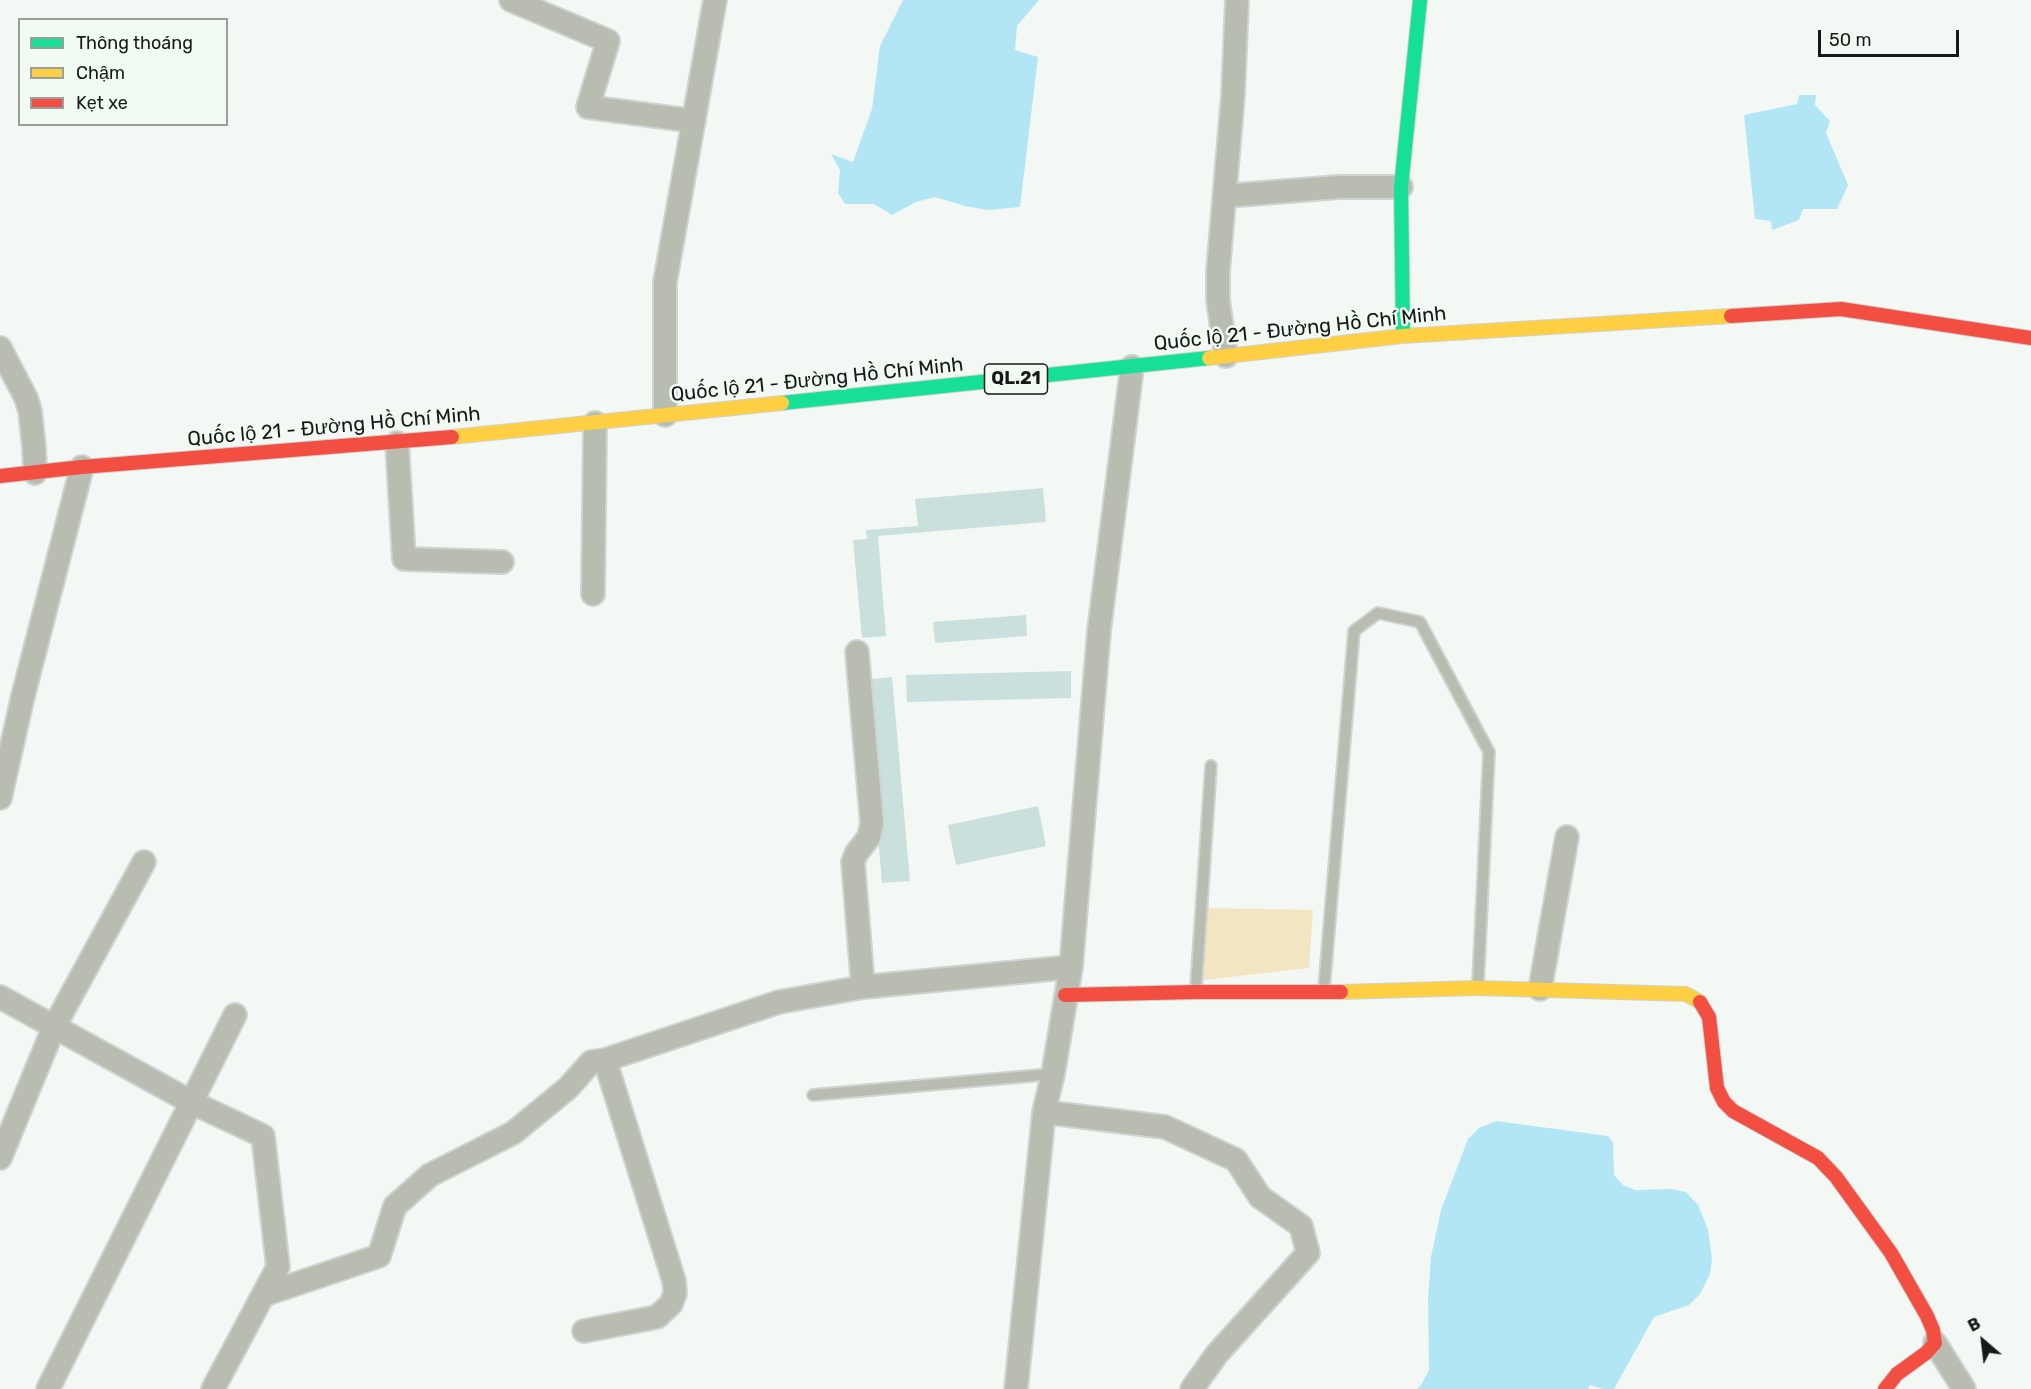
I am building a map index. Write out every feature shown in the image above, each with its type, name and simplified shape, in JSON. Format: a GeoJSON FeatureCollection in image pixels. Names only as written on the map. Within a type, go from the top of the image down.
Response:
{"type":"FeatureCollection","features":[{"type":"Feature","properties":{"kind":"main road"},"geometry":{"type":"LineString","coordinates":[[1403,336],[1401,187],[1419,0]]}},
{"type":"Feature","properties":{"kind":"main road","name":"Quốc lộ 21 - Đường Hồ Chí Minh"},"geometry":{"type":"LineString","coordinates":[[0,477],[82,467],[397,443],[1132,367],[1403,336],[1841,309],[2031,338]]}},
{"type":"Feature","properties":{"kind":"main road"},"geometry":{"type":"LineString","coordinates":[[1065,995],[1196,992],[1323,993],[1478,988],[1686,994],[1698,1000],[1709,1017],[1717,1088],[1724,1102],[1733,1111],[1818,1158],[1836,1177],[1891,1253],[1927,1316],[1935,1343],[1926,1353],[1897,1374],[1885,1389]]}},
{"type":"Feature","properties":{"kind":"street"},"geometry":{"type":"LineString","coordinates":[[511,0],[608,41],[588,107],[694,121]]}},
{"type":"Feature","properties":{"kind":"street"},"geometry":{"type":"LineString","coordinates":[[665,416],[665,282],[715,0]]}},
{"type":"Feature","properties":{"kind":"street"},"geometry":{"type":"LineString","coordinates":[[1226,356],[1218,300],[1218,270],[1233,95],[1237,0]]}},
{"type":"Feature","properties":{"kind":"street"},"geometry":{"type":"LineString","coordinates":[[1224,196],[1339,187],[1401,187]]}},
{"type":"Feature","properties":{"kind":"street"},"geometry":{"type":"LineString","coordinates":[[0,348],[26,398],[30,411],[35,473]]}},
{"type":"Feature","properties":{"kind":"street"},"geometry":{"type":"LineString","coordinates":[[1016,1389],[1044,1112],[1053,1074],[1071,967],[1099,631],[1132,367]]}},
{"type":"Feature","properties":{"kind":"street"},"geometry":{"type":"LineString","coordinates":[[592,594],[595,423]]}},
{"type":"Feature","properties":{"kind":"street"},"geometry":{"type":"LineString","coordinates":[[397,443],[404,559],[502,562]]}},
{"type":"Feature","properties":{"kind":"street"},"geometry":{"type":"LineString","coordinates":[[0,798],[5,753],[23,696],[82,467]]}},
{"type":"Feature","properties":{"kind":"street"},"geometry":{"type":"LineString","coordinates":[[857,652],[872,823],[869,837],[853,862],[863,987]]}},
{"type":"Feature","properties":{"kind":"street"},"geometry":{"type":"LineString","coordinates":[[1540,989],[1566,837]]}},
{"type":"Feature","properties":{"kind":"street"},"geometry":{"type":"LineString","coordinates":[[0,1158],[54,1028],[144,862]]}},
{"type":"Feature","properties":{"kind":"street"},"geometry":{"type":"LineString","coordinates":[[263,1295],[379,1256],[395,1206],[430,1175],[513,1133],[568,1088],[591,1062],[604,1060],[779,1002],[863,987],[1071,967]]}},
{"type":"Feature","properties":{"kind":"street"},"geometry":{"type":"LineString","coordinates":[[0,997],[190,1102],[263,1136],[278,1267],[213,1389]]}},
{"type":"Feature","properties":{"kind":"street"},"geometry":{"type":"LineString","coordinates":[[48,1389],[235,1015]]}},
{"type":"Feature","properties":{"kind":"street"},"geometry":{"type":"LineString","coordinates":[[584,1331],[657,1317],[671,1304],[675,1293],[674,1281],[604,1060]]}},
{"type":"Feature","properties":{"kind":"street"},"geometry":{"type":"LineString","coordinates":[[1044,1112],[1165,1127],[1236,1160],[1260,1197],[1301,1226],[1308,1253],[1217,1354],[1192,1389]]}},
{"type":"Feature","properties":{"kind":"street"},"geometry":{"type":"LineString","coordinates":[[1935,1343],[1964,1389]]}},
{"type":"Feature","properties":{"kind":"lane"},"geometry":{"type":"LineString","coordinates":[[1323,993],[1354,631],[1377,613],[1420,622],[1489,752],[1478,988]]}},
{"type":"Feature","properties":{"kind":"lane"},"geometry":{"type":"LineString","coordinates":[[1196,992],[1211,766]]}},
{"type":"Feature","properties":{"kind":"lane"},"geometry":{"type":"LineString","coordinates":[[813,1095],[1053,1074]]}},
{"type":"Feature","properties":{"kind":"shaded area"},"geometry":{"type":"Polygon","coordinates":[[[1207,908],[1313,910],[1309,968],[1204,980],[1207,908]]]}},
{"type":"Feature","properties":{"kind":"water"},"geometry":{"type":"Polygon","coordinates":[[[903,0],[1039,0],[1017,26],[1015,50],[1038,57],[1020,207],[988,210],[935,197],[916,202],[892,215],[874,204],[845,204],[838,193],[840,170],[831,154],[853,162],[872,109],[880,46],[903,0]]]}},
{"type":"Feature","properties":{"kind":"water"},"geometry":{"type":"Polygon","coordinates":[[[1799,95],[1816,95],[1815,105],[1830,121],[1826,133],[1848,185],[1837,209],[1803,209],[1799,220],[1772,230],[1771,221],[1755,219],[1744,115],[1797,104],[1799,95]]]}},
{"type":"Feature","properties":{"kind":"water"},"geometry":{"type":"Polygon","coordinates":[[[1496,1121],[1608,1136],[1613,1142],[1614,1175],[1623,1185],[1635,1190],[1671,1189],[1686,1192],[1698,1205],[1708,1229],[1712,1259],[1710,1274],[1700,1294],[1689,1305],[1654,1317],[1614,1389],[1603,1389],[1590,1385],[1588,1389],[1417,1389],[1429,1370],[1428,1300],[1431,1257],[1441,1210],[1468,1139],[1479,1128],[1496,1121]]]}},
{"type":"Feature","properties":{"kind":"building"},"geometry":{"type":"Polygon","coordinates":[[[1043,488],[1046,522],[878,536],[886,636],[862,638],[853,540],[867,539],[866,530],[918,526],[915,499],[1043,488]]]}},
{"type":"Feature","properties":{"kind":"building"},"geometry":{"type":"Polygon","coordinates":[[[1026,615],[1027,636],[935,643],[933,622],[1026,615]]]}},
{"type":"Feature","properties":{"kind":"building"},"geometry":{"type":"Polygon","coordinates":[[[1071,671],[1071,698],[907,702],[906,675],[1071,671]]]}},
{"type":"Feature","properties":{"kind":"building"},"geometry":{"type":"Polygon","coordinates":[[[892,677],[910,881],[882,883],[865,680],[892,677]]]}},
{"type":"Feature","properties":{"kind":"building"},"geometry":{"type":"Polygon","coordinates":[[[1038,806],[1046,846],[956,865],[948,825],[1038,806]]]}},
{"type":"Feature","properties":{"kind":"traffic: fast"},"geometry":{"type":"LineString","coordinates":[[1403,336],[1401,187],[1420,0]]}},
{"type":"Feature","properties":{"kind":"traffic: fast"},"geometry":{"type":"LineString","coordinates":[[782,403],[1209,358]]}},
{"type":"Feature","properties":{"kind":"traffic: slow"},"geometry":{"type":"LineString","coordinates":[[1209,358],[1403,336],[1731,316]]}},
{"type":"Feature","properties":{"kind":"traffic: slow"},"geometry":{"type":"LineString","coordinates":[[452,437],[782,403]]}},
{"type":"Feature","properties":{"kind":"traffic: slow"},"geometry":{"type":"LineString","coordinates":[[1341,992],[1477,988],[1686,994],[1700,1002]]}},
{"type":"Feature","properties":{"kind":"traffic: jam"},"geometry":{"type":"LineString","coordinates":[[1731,316],[1841,309],[2031,338]]}},
{"type":"Feature","properties":{"kind":"traffic: jam"},"geometry":{"type":"LineString","coordinates":[[0,476],[82,467],[452,437]]}},
{"type":"Feature","properties":{"kind":"traffic: jam"},"geometry":{"type":"LineString","coordinates":[[1065,995],[1341,992]]}},
{"type":"Feature","properties":{"kind":"traffic: jam"},"geometry":{"type":"LineString","coordinates":[[1700,1002],[1709,1017],[1717,1088],[1724,1102],[1733,1111],[1818,1158],[1836,1177],[1891,1253],[1927,1316],[1935,1343],[1926,1353],[1897,1374],[1885,1389]]}}]}
